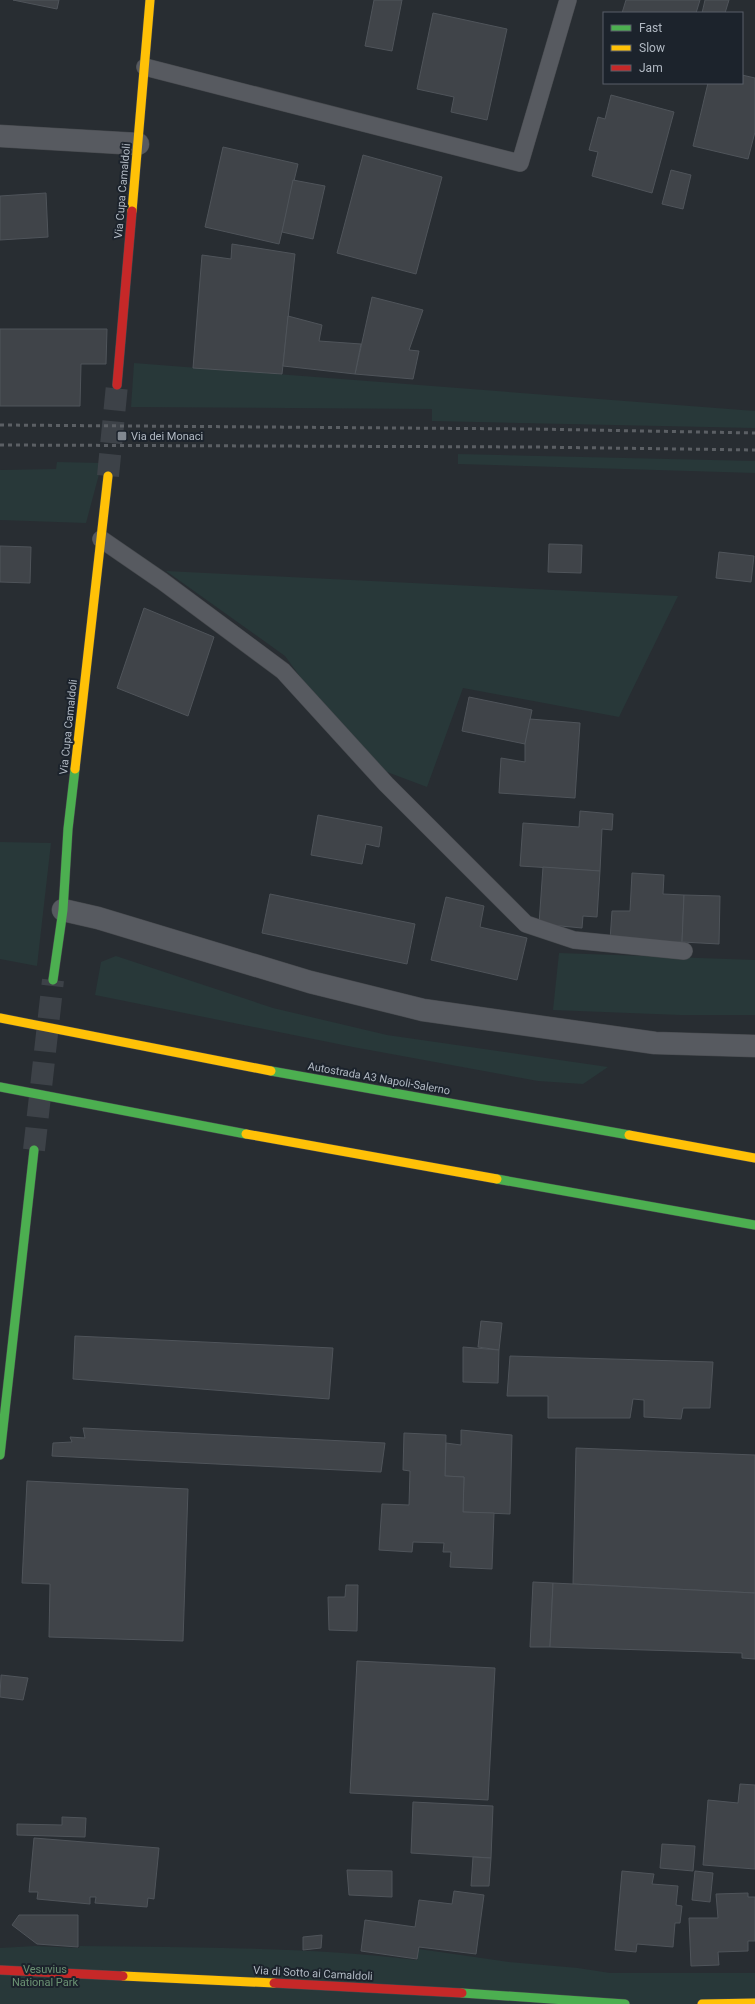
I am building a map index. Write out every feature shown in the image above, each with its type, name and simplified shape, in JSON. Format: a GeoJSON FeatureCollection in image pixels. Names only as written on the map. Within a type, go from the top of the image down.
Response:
{"type":"FeatureCollection","features":[{"type":"Feature","properties":{"kind":"main road","name":"Via Cupa Camaldoli"},"geometry":{"type":"LineString","coordinates":[[117,384],[150,0]]}},
{"type":"Feature","properties":{"kind":"main road","name":"Via Cupa Camaldoli"},"geometry":{"type":"LineString","coordinates":[[53,980],[63,910],[68,829],[108,476]]}},
{"type":"Feature","properties":{"kind":"main road","name":"Autostrada A3 Napoli-Salerno"},"geometry":{"type":"LineString","coordinates":[[0,1018],[272,1071],[755,1158]]}},
{"type":"Feature","properties":{"kind":"main road"},"geometry":{"type":"LineString","coordinates":[[0,1087],[359,1155],[755,1225]]}},
{"type":"Feature","properties":{"kind":"main road"},"geometry":{"type":"LineString","coordinates":[[0,1456],[34,1150]]}},
{"type":"Feature","properties":{"kind":"main road","name":"Via di Sotto ai Camaldoli"},"geometry":{"type":"LineString","coordinates":[[0,1970],[453,1998],[625,2004]]}},
{"type":"Feature","properties":{"kind":"main road"},"geometry":{"type":"LineString","coordinates":[[702,2004],[755,2003]]}},
{"type":"Feature","properties":{"kind":"street"},"geometry":{"type":"LineString","coordinates":[[0,136],[138,144]]}},
{"type":"Feature","properties":{"kind":"street"},"geometry":{"type":"LineString","coordinates":[[63,910],[98,918],[310,982],[423,1010],[655,1043],[755,1046]]}},
{"type":"Feature","properties":{"kind":"lane"},"geometry":{"type":"LineString","coordinates":[[145,67],[520,163],[568,0]]}},
{"type":"Feature","properties":{"kind":"lane"},"geometry":{"type":"LineString","coordinates":[[101,539],[162,581],[283,671],[386,784],[526,924],[574,940],[684,951]]}},
{"type":"Feature","properties":{"kind":"green space"},"geometry":{"type":"Polygon","coordinates":[[[134,363],[755,411],[755,428],[432,421],[432,409],[131,407],[134,363]]]}},
{"type":"Feature","properties":{"kind":"green space"},"geometry":{"type":"Polygon","coordinates":[[[458,454],[755,461],[755,473],[458,464],[458,454]]]}},
{"type":"Feature","properties":{"kind":"green space"},"geometry":{"type":"Polygon","coordinates":[[[57,462],[102,463],[86,523],[0,520],[0,470],[56,469],[57,462]]]}},
{"type":"Feature","properties":{"kind":"green space"},"geometry":{"type":"Polygon","coordinates":[[[166,571],[678,596],[619,717],[463,688],[427,787],[363,763],[285,656],[166,571]]]}},
{"type":"Feature","properties":{"kind":"green space"},"geometry":{"type":"Polygon","coordinates":[[[0,842],[51,843],[37,966],[0,959],[0,842]]]}},
{"type":"Feature","properties":{"kind":"green space"},"geometry":{"type":"Polygon","coordinates":[[[559,953],[755,960],[755,1015],[680,1015],[553,1010],[559,953]]]}},
{"type":"Feature","properties":{"kind":"green space"},"geometry":{"type":"Polygon","coordinates":[[[116,956],[273,1008],[387,1035],[608,1067],[583,1084],[538,1081],[353,1047],[95,995],[101,962],[116,956]]]}},
{"type":"Feature","properties":{"kind":"green space","name":"Vesuvius National Park"},"geometry":{"type":"Polygon","coordinates":[[[35,1946],[79,1948],[80,1946],[291,1950],[375,1955],[417,1960],[419,1949],[509,1962],[578,1968],[610,1973],[755,1973],[755,2004],[0,2004],[0,1948],[35,1946]]]}},
{"type":"Feature","properties":{"kind":"building"},"geometry":{"type":"Polygon","coordinates":[[[13,0],[59,0],[57,9],[13,0]]]}},
{"type":"Feature","properties":{"kind":"building"},"geometry":{"type":"Polygon","coordinates":[[[374,0],[402,0],[392,51],[365,46],[374,0]]]}},
{"type":"Feature","properties":{"kind":"building"},"geometry":{"type":"Polygon","coordinates":[[[626,0],[700,0],[696,12],[622,12],[626,0]]]}},
{"type":"Feature","properties":{"kind":"building"},"geometry":{"type":"Polygon","coordinates":[[[705,0],[729,0],[725,12],[702,12],[705,0]]]}},
{"type":"Feature","properties":{"kind":"building"},"geometry":{"type":"Polygon","coordinates":[[[433,13],[507,29],[487,120],[451,112],[454,97],[417,89],[433,13]]]}},
{"type":"Feature","properties":{"kind":"building"},"geometry":{"type":"Polygon","coordinates":[[[743,75],[755,78],[755,132],[748,159],[693,146],[708,84],[743,84],[743,75]]]}},
{"type":"Feature","properties":{"kind":"building"},"geometry":{"type":"Polygon","coordinates":[[[611,95],[674,112],[652,193],[592,176],[598,152],[589,150],[598,117],[605,119],[611,95]]]}},
{"type":"Feature","properties":{"kind":"building"},"geometry":{"type":"Polygon","coordinates":[[[223,147],[298,164],[279,244],[205,227],[223,147]]]}},
{"type":"Feature","properties":{"kind":"building"},"geometry":{"type":"Polygon","coordinates":[[[363,155],[442,177],[416,274],[337,253],[363,155]]]}},
{"type":"Feature","properties":{"kind":"building"},"geometry":{"type":"Polygon","coordinates":[[[671,170],[691,175],[683,209],[662,204],[671,170]]]}},
{"type":"Feature","properties":{"kind":"building"},"geometry":{"type":"Polygon","coordinates":[[[293,180],[325,186],[313,239],[282,232],[293,180]]]}},
{"type":"Feature","properties":{"kind":"building"},"geometry":{"type":"Polygon","coordinates":[[[46,193],[48,237],[0,240],[0,196],[46,193]]]}},
{"type":"Feature","properties":{"kind":"building"},"geometry":{"type":"Polygon","coordinates":[[[232,244],[295,254],[282,374],[193,368],[202,255],[231,259],[232,244]]]}},
{"type":"Feature","properties":{"kind":"building"},"geometry":{"type":"Polygon","coordinates":[[[372,297],[423,310],[409,350],[419,351],[413,379],[355,374],[372,297]]]}},
{"type":"Feature","properties":{"kind":"building"},"geometry":{"type":"Polygon","coordinates":[[[288,316],[322,325],[319,341],[361,344],[355,374],[283,366],[288,316]]]}},
{"type":"Feature","properties":{"kind":"building"},"geometry":{"type":"Polygon","coordinates":[[[0,329],[107,329],[106,364],[81,364],[80,406],[0,406],[0,329]]]}},
{"type":"Feature","properties":{"kind":"building"},"geometry":{"type":"Polygon","coordinates":[[[549,544],[582,545],[581,573],[548,572],[549,544]]]}},
{"type":"Feature","properties":{"kind":"building"},"geometry":{"type":"Polygon","coordinates":[[[0,546],[31,547],[30,583],[0,582],[0,546]]]}},
{"type":"Feature","properties":{"kind":"building"},"geometry":{"type":"Polygon","coordinates":[[[719,552],[754,556],[751,582],[716,578],[719,552]]]}},
{"type":"Feature","properties":{"kind":"building"},"geometry":{"type":"Polygon","coordinates":[[[144,608],[214,637],[188,716],[117,688],[144,608]]]}},
{"type":"Feature","properties":{"kind":"building"},"geometry":{"type":"Polygon","coordinates":[[[469,697],[532,710],[525,744],[462,731],[469,697]]]}},
{"type":"Feature","properties":{"kind":"building"},"geometry":{"type":"Polygon","coordinates":[[[530,719],[580,723],[575,798],[499,793],[501,758],[525,762],[525,744],[530,719]]]}},
{"type":"Feature","properties":{"kind":"building"},"geometry":{"type":"Polygon","coordinates":[[[580,811],[613,814],[612,830],[602,829],[600,871],[520,866],[523,823],[579,827],[580,811]]]}},
{"type":"Feature","properties":{"kind":"building"},"geometry":{"type":"Polygon","coordinates":[[[318,815],[382,827],[379,847],[366,844],[362,864],[311,855],[318,815]]]}},
{"type":"Feature","properties":{"kind":"building"},"geometry":{"type":"Polygon","coordinates":[[[543,867],[600,871],[597,917],[583,916],[582,928],[539,924],[543,867]]]}},
{"type":"Feature","properties":{"kind":"building"},"geometry":{"type":"Polygon","coordinates":[[[632,873],[664,875],[663,894],[684,895],[682,942],[610,940],[612,911],[630,911],[632,873]]]}},
{"type":"Feature","properties":{"kind":"building"},"geometry":{"type":"Polygon","coordinates":[[[270,894],[415,924],[407,964],[262,933],[270,894]]]}},
{"type":"Feature","properties":{"kind":"building"},"geometry":{"type":"Polygon","coordinates":[[[684,895],[720,896],[719,944],[682,942],[684,895]]]}},
{"type":"Feature","properties":{"kind":"building"},"geometry":{"type":"Polygon","coordinates":[[[446,897],[484,906],[480,927],[527,938],[517,980],[431,960],[446,897]]]}},
{"type":"Feature","properties":{"kind":"building"},"geometry":{"type":"Polygon","coordinates":[[[481,1321],[502,1323],[499,1350],[478,1347],[481,1321]]]}},
{"type":"Feature","properties":{"kind":"building"},"geometry":{"type":"Polygon","coordinates":[[[75,1336],[333,1348],[329,1399],[73,1379],[75,1336]]]}},
{"type":"Feature","properties":{"kind":"building"},"geometry":{"type":"Polygon","coordinates":[[[463,1347],[499,1350],[498,1383],[463,1382],[463,1347]]]}},
{"type":"Feature","properties":{"kind":"building"},"geometry":{"type":"Polygon","coordinates":[[[510,1356],[713,1362],[710,1408],[683,1408],[681,1419],[644,1417],[644,1400],[633,1399],[630,1418],[548,1418],[548,1396],[507,1396],[510,1356]]]}},
{"type":"Feature","properties":{"kind":"building"},"geometry":{"type":"Polygon","coordinates":[[[83,1428],[385,1443],[381,1472],[52,1456],[53,1443],[72,1442],[70,1437],[85,1438],[83,1428]]]}},
{"type":"Feature","properties":{"kind":"building"},"geometry":{"type":"Polygon","coordinates":[[[461,1430],[512,1435],[510,1514],[463,1512],[464,1477],[445,1476],[446,1443],[461,1445],[461,1430]]]}},
{"type":"Feature","properties":{"kind":"building"},"geometry":{"type":"Polygon","coordinates":[[[404,1433],[446,1435],[445,1476],[464,1477],[463,1512],[494,1513],[492,1569],[450,1567],[451,1552],[443,1552],[444,1543],[413,1542],[412,1552],[379,1550],[382,1504],[409,1505],[410,1471],[403,1470],[404,1433]]]}},
{"type":"Feature","properties":{"kind":"building"},"geometry":{"type":"Polygon","coordinates":[[[576,1448],[755,1455],[755,1593],[573,1584],[576,1448]]]}},
{"type":"Feature","properties":{"kind":"building"},"geometry":{"type":"Polygon","coordinates":[[[27,1481],[188,1489],[183,1641],[49,1637],[50,1584],[22,1583],[27,1481]]]}},
{"type":"Feature","properties":{"kind":"building"},"geometry":{"type":"Polygon","coordinates":[[[533,1582],[553,1583],[550,1647],[530,1647],[533,1582]]]}},
{"type":"Feature","properties":{"kind":"building"},"geometry":{"type":"Polygon","coordinates":[[[553,1583],[755,1593],[755,1659],[742,1658],[742,1653],[550,1647],[553,1583]]]}},
{"type":"Feature","properties":{"kind":"building"},"geometry":{"type":"Polygon","coordinates":[[[346,1585],[358,1585],[357,1631],[329,1630],[328,1597],[345,1597],[346,1585]]]}},
{"type":"Feature","properties":{"kind":"building"},"geometry":{"type":"Polygon","coordinates":[[[357,1661],[495,1668],[488,1800],[350,1793],[357,1661]]]}},
{"type":"Feature","properties":{"kind":"building"},"geometry":{"type":"Polygon","coordinates":[[[1,1675],[28,1678],[23,1700],[0,1697],[1,1675]]]}},
{"type":"Feature","properties":{"kind":"building"},"geometry":{"type":"Polygon","coordinates":[[[740,1784],[755,1785],[755,1869],[703,1865],[708,1800],[738,1803],[740,1784]]]}},
{"type":"Feature","properties":{"kind":"building"},"geometry":{"type":"Polygon","coordinates":[[[413,1802],[493,1806],[491,1858],[411,1853],[413,1802]]]}},
{"type":"Feature","properties":{"kind":"building"},"geometry":{"type":"Polygon","coordinates":[[[62,1817],[86,1818],[85,1837],[17,1835],[17,1824],[62,1825],[62,1817]]]}},
{"type":"Feature","properties":{"kind":"building"},"geometry":{"type":"Polygon","coordinates":[[[34,1838],[159,1848],[154,1899],[148,1898],[147,1907],[95,1903],[96,1897],[90,1897],[90,1904],[37,1899],[38,1892],[29,1892],[34,1838]]]}},
{"type":"Feature","properties":{"kind":"building"},"geometry":{"type":"Polygon","coordinates":[[[662,1844],[695,1846],[693,1871],[660,1868],[662,1844]]]}},
{"type":"Feature","properties":{"kind":"building"},"geometry":{"type":"Polygon","coordinates":[[[473,1857],[491,1858],[489,1886],[471,1886],[473,1857]]]}},
{"type":"Feature","properties":{"kind":"building"},"geometry":{"type":"Polygon","coordinates":[[[347,1870],[392,1871],[392,1897],[349,1895],[347,1870]]]}},
{"type":"Feature","properties":{"kind":"building"},"geometry":{"type":"Polygon","coordinates":[[[622,1871],[654,1874],[652,1884],[678,1886],[676,1905],[682,1906],[680,1923],[675,1923],[673,1947],[637,1944],[636,1952],[615,1950],[622,1871]]]}},
{"type":"Feature","properties":{"kind":"building"},"geometry":{"type":"Polygon","coordinates":[[[695,1871],[713,1873],[710,1902],[692,1900],[695,1871]]]}},
{"type":"Feature","properties":{"kind":"building"},"geometry":{"type":"Polygon","coordinates":[[[454,1891],[484,1895],[476,1954],[419,1947],[417,1959],[361,1951],[365,1920],[415,1927],[419,1900],[452,1904],[454,1891]]]}},
{"type":"Feature","properties":{"kind":"building"},"geometry":{"type":"Polygon","coordinates":[[[748,1893],[748,1897],[755,1897],[755,1941],[748,1941],[748,1951],[718,1952],[719,1965],[691,1966],[689,1918],[718,1918],[716,1894],[748,1893]]]}},
{"type":"Feature","properties":{"kind":"building"},"geometry":{"type":"Polygon","coordinates":[[[19,1915],[78,1915],[78,1947],[37,1944],[12,1925],[19,1915]]]}},
{"type":"Feature","properties":{"kind":"building"},"geometry":{"type":"Polygon","coordinates":[[[322,1935],[321,1948],[303,1950],[303,1937],[322,1935]]]}},
{"type":"Feature","properties":{"kind":"tunnel"},"geometry":{"type":"LineString","coordinates":[[108,476],[117,385]]}},
{"type":"Feature","properties":{"kind":"tunnel"},"geometry":{"type":"LineString","coordinates":[[34,1150],[53,980]]}},
{"type":"Feature","properties":{"kind":"railway"},"geometry":{"type":"LineString","coordinates":[[0,425],[532,429],[755,433]]}},
{"type":"Feature","properties":{"kind":"railway"},"geometry":{"type":"LineString","coordinates":[[0,445],[531,447],[755,450]]}},
{"type":"Feature","properties":{"kind":"traffic: fast"},"geometry":{"type":"LineString","coordinates":[[53,980],[63,910],[68,829],[75,769]]}},
{"type":"Feature","properties":{"kind":"traffic: fast"},"geometry":{"type":"LineString","coordinates":[[271,1071],[629,1135]]}},
{"type":"Feature","properties":{"kind":"traffic: fast"},"geometry":{"type":"LineString","coordinates":[[0,1087],[246,1134]]}},
{"type":"Feature","properties":{"kind":"traffic: fast"},"geometry":{"type":"LineString","coordinates":[[0,1455],[34,1150]]}},
{"type":"Feature","properties":{"kind":"traffic: fast"},"geometry":{"type":"LineString","coordinates":[[497,1179],[755,1225]]}},
{"type":"Feature","properties":{"kind":"traffic: fast"},"geometry":{"type":"LineString","coordinates":[[462,1993],[625,2004]]}},
{"type":"Feature","properties":{"kind":"traffic: slow"},"geometry":{"type":"LineString","coordinates":[[132,211],[150,0]]}},
{"type":"Feature","properties":{"kind":"traffic: slow"},"geometry":{"type":"LineString","coordinates":[[75,769],[108,476]]}},
{"type":"Feature","properties":{"kind":"traffic: slow"},"geometry":{"type":"LineString","coordinates":[[0,1018],[271,1071]]}},
{"type":"Feature","properties":{"kind":"traffic: slow"},"geometry":{"type":"LineString","coordinates":[[246,1134],[497,1179]]}},
{"type":"Feature","properties":{"kind":"traffic: slow"},"geometry":{"type":"LineString","coordinates":[[629,1135],[755,1158]]}},
{"type":"Feature","properties":{"kind":"traffic: slow"},"geometry":{"type":"LineString","coordinates":[[123,1976],[274,1983]]}},
{"type":"Feature","properties":{"kind":"traffic: slow"},"geometry":{"type":"LineString","coordinates":[[702,2004],[755,2003]]}},
{"type":"Feature","properties":{"kind":"traffic: jam"},"geometry":{"type":"LineString","coordinates":[[117,385],[132,211]]}},
{"type":"Feature","properties":{"kind":"traffic: jam"},"geometry":{"type":"LineString","coordinates":[[0,1970],[123,1976]]}},
{"type":"Feature","properties":{"kind":"traffic: jam"},"geometry":{"type":"LineString","coordinates":[[274,1983],[462,1993]]}},
{"type":"Feature","properties":{"kind":"place","name":"Via dei Monaci"},"geometry":{"type":"Point","coordinates":[122,436]}}]}
